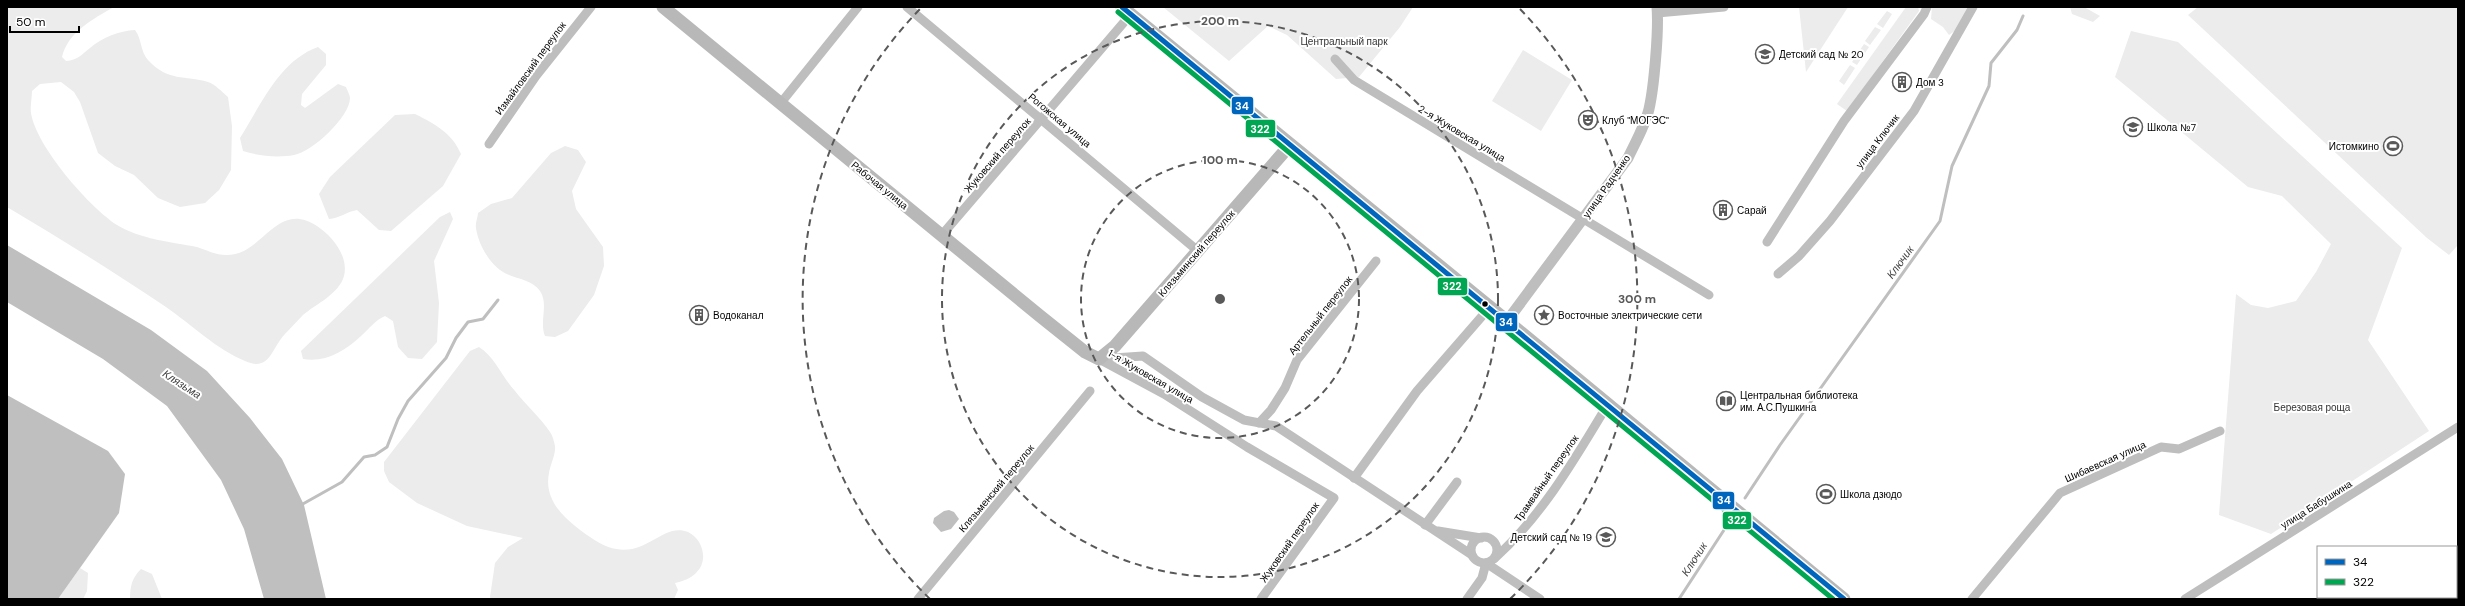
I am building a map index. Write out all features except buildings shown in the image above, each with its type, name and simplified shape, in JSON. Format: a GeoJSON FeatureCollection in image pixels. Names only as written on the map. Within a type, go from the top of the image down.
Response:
{"type":"FeatureCollection","features":[{"type":"Feature","properties":{"kind":"main road","name":"Рабочая улица"},"geometry":{"type":"LineString","coordinates":[[663,7],[1085,352],[1100,359]]}},
{"type":"Feature","properties":{"kind":"main road"},"geometry":{"type":"LineString","coordinates":[[1127,11],[1490,306],[1844,599]]}},
{"type":"Feature","properties":{"kind":"main road","name":"Клязьминский переулок"},"geometry":{"type":"LineString","coordinates":[[1100,359],[1115,346],[1290,145]]}},
{"type":"Feature","properties":{"kind":"street","name":"Измайловский переулок"},"geometry":{"type":"LineString","coordinates":[[489,144],[536,76],[591,7]]}},
{"type":"Feature","properties":{"kind":"street"},"geometry":{"type":"LineString","coordinates":[[780,104],[858,7]]}},
{"type":"Feature","properties":{"kind":"street","name":"Рогожская улица"},"geometry":{"type":"LineString","coordinates":[[907,7],[1043,119],[1198,251]]}},
{"type":"Feature","properties":{"kind":"street"},"geometry":{"type":"LineString","coordinates":[[1657,10],[1724,7]]}},
{"type":"Feature","properties":{"kind":"street"},"geometry":{"type":"LineString","coordinates":[[1767,242],[1844,121],[1924,14],[1927,7]]}},
{"type":"Feature","properties":{"kind":"street","name":"улица Ключик"},"geometry":{"type":"LineString","coordinates":[[1778,274],[1799,256],[1830,222],[1914,111],[1973,7]]}},
{"type":"Feature","properties":{"kind":"street","name":"улица Радченко"},"geometry":{"type":"LineString","coordinates":[[1507,321],[1628,158],[1648,110],[1657,10]]}},
{"type":"Feature","properties":{"kind":"street","name":"Жуковский переулок"},"geometry":{"type":"LineString","coordinates":[[942,236],[1043,119],[1127,11]]}},
{"type":"Feature","properties":{"kind":"street","name":"2-я Жуковская улица"},"geometry":{"type":"LineString","coordinates":[[1335,59],[1354,80],[1709,295]]}},
{"type":"Feature","properties":{"kind":"street","name":"Артельный переулок"},"geometry":{"type":"LineString","coordinates":[[1258,423],[1271,410],[1285,388],[1297,360],[1376,262]]}},
{"type":"Feature","properties":{"kind":"street"},"geometry":{"type":"LineString","coordinates":[[1354,478],[1417,391],[1490,306]]}},
{"type":"Feature","properties":{"kind":"street","name":"1-я Жуковская улица"},"geometry":{"type":"LineString","coordinates":[[1100,359],[1143,356],[1202,397],[1244,420],[1276,426],[1472,555]]}},
{"type":"Feature","properties":{"kind":"street","name":"1-я Жуковская улица"},"geometry":{"type":"LineString","coordinates":[[1100,359],[1164,394],[1248,447],[1334,498]]}},
{"type":"Feature","properties":{"kind":"street","name":"Клязьменский переулок"},"geometry":{"type":"LineString","coordinates":[[918,599],[1090,391]]}},
{"type":"Feature","properties":{"kind":"street","name":"Трамвайный переулок"},"geometry":{"type":"LineString","coordinates":[[1490,561],[1512,542],[1554,490],[1608,404]]}},
{"type":"Feature","properties":{"kind":"street","name":"улица Бабушкина"},"geometry":{"type":"LineString","coordinates":[[2185,599],[2458,427]]}},
{"type":"Feature","properties":{"kind":"street","name":"Шибаевская улица"},"geometry":{"type":"LineString","coordinates":[[1972,599],[2060,493],[2161,447],[2179,449],[2220,431]]}},
{"type":"Feature","properties":{"kind":"street"},"geometry":{"type":"LineString","coordinates":[[1457,482],[1429,528],[1494,542],[1512,542]]}},
{"type":"Feature","properties":{"kind":"street","name":"Жуковский переулок"},"geometry":{"type":"LineString","coordinates":[[1261,599],[1334,498]]}},
{"type":"Feature","properties":{"kind":"street"},"geometry":{"type":"LineString","coordinates":[[1481,538],[1472,546],[1472,555],[1477,561],[1490,561],[1540,599]]}},
{"type":"Feature","properties":{"kind":"street"},"geometry":{"type":"LineString","coordinates":[[1467,599],[1482,578],[1490,561],[1497,551],[1494,542]]}},
{"type":"Feature","properties":{"kind":"green space"},"geometry":{"type":"Polygon","coordinates":[[[7,7],[114,7],[98,16],[76,33],[65,48],[62,57],[66,61],[82,55],[95,44],[117,33],[135,30],[139,37],[145,56],[155,67],[163,72],[177,77],[211,83],[228,97],[232,126],[231,170],[219,190],[205,203],[180,207],[158,198],[134,175],[115,166],[98,153],[80,102],[74,92],[61,82],[40,84],[32,91],[31,113],[35,127],[53,158],[65,175],[92,205],[117,225],[146,237],[197,247],[226,255],[239,253],[250,247],[280,224],[291,219],[303,220],[323,230],[338,247],[342,254],[345,269],[341,282],[332,293],[301,317],[280,340],[265,361],[260,364],[253,364],[234,356],[204,336],[166,307],[7,207],[7,7]]]}},
{"type":"Feature","properties":{"kind":"green space","name":"Центральный парк"},"geometry":{"type":"Polygon","coordinates":[[[1163,7],[1413,7],[1400,27],[1359,77],[1336,79],[1287,35],[1268,26],[1229,61],[1163,7]]]}},
{"type":"Feature","properties":{"kind":"green space"},"geometry":{"type":"Polygon","coordinates":[[[1799,7],[1848,7],[1806,72],[1799,7]]]}},
{"type":"Feature","properties":{"kind":"green space"},"geometry":{"type":"Polygon","coordinates":[[[1906,7],[1918,7],[1919,11],[1847,111],[1837,104],[1906,7]]]}},
{"type":"Feature","properties":{"kind":"green space"},"geometry":{"type":"Polygon","coordinates":[[[1932,7],[1969,7],[1956,30],[1949,35],[1943,27],[1931,19],[1932,7]]]}},
{"type":"Feature","properties":{"kind":"green space"},"geometry":{"type":"Polygon","coordinates":[[[2070,7],[2084,7],[2100,16],[2093,22],[2072,14],[2070,7]]]}},
{"type":"Feature","properties":{"kind":"green space","name":"Истомкино"},"geometry":{"type":"Polygon","coordinates":[[[2198,7],[2458,7],[2458,245],[2449,255],[2427,238],[2188,15],[2198,7]]]}},
{"type":"Feature","properties":{"kind":"green space"},"geometry":{"type":"Polygon","coordinates":[[[1887,11],[1892,14],[1883,28],[1877,24],[1887,11]]]}},
{"type":"Feature","properties":{"kind":"green space"},"geometry":{"type":"Polygon","coordinates":[[[1875,27],[1881,30],[1870,45],[1865,41],[1875,27]]]}},
{"type":"Feature","properties":{"kind":"green space","name":"Березовая роща"},"geometry":{"type":"Polygon","coordinates":[[[2131,31],[2178,42],[2402,248],[2368,340],[2429,431],[2271,534],[2219,515],[2236,294],[2251,305],[2268,308],[2296,301],[2316,272],[2331,244],[2282,196],[2248,187],[2115,77],[2131,31]]]}},
{"type":"Feature","properties":{"kind":"green space"},"geometry":{"type":"Polygon","coordinates":[[[1864,44],[1869,47],[1857,65],[1852,62],[1864,44]]]}},
{"type":"Feature","properties":{"kind":"green space"},"geometry":{"type":"Polygon","coordinates":[[[318,47],[326,54],[326,65],[302,94],[301,105],[305,108],[338,84],[346,87],[350,98],[344,114],[337,124],[320,141],[310,148],[294,155],[262,155],[243,151],[240,138],[272,85],[292,62],[318,47]]]}},
{"type":"Feature","properties":{"kind":"green space"},"geometry":{"type":"Polygon","coordinates":[[[1523,50],[1572,80],[1541,131],[1492,101],[1523,50]]]}},
{"type":"Feature","properties":{"kind":"green space"},"geometry":{"type":"Polygon","coordinates":[[[1850,65],[1855,68],[1844,85],[1839,81],[1850,65]]]}},
{"type":"Feature","properties":{"kind":"green space"},"geometry":{"type":"Polygon","coordinates":[[[415,114],[448,135],[453,140],[461,154],[443,186],[391,231],[379,230],[357,210],[329,219],[319,194],[330,177],[395,115],[415,114]]]}},
{"type":"Feature","properties":{"kind":"green space"},"geometry":{"type":"Polygon","coordinates":[[[565,146],[578,150],[586,162],[572,191],[576,209],[603,247],[604,266],[594,295],[568,331],[555,337],[545,336],[543,331],[544,302],[540,291],[527,281],[505,273],[491,262],[481,246],[477,234],[476,224],[478,213],[491,204],[512,198],[551,153],[565,146]]]}},
{"type":"Feature","properties":{"kind":"green space"},"geometry":{"type":"Polygon","coordinates":[[[450,212],[453,219],[434,261],[439,303],[437,342],[422,359],[408,358],[398,347],[393,321],[385,316],[375,322],[355,341],[334,355],[319,359],[303,359],[301,351],[440,217],[450,212]]]}},
{"type":"Feature","properties":{"kind":"green space"},"geometry":{"type":"Polygon","coordinates":[[[479,347],[490,356],[510,386],[542,421],[551,434],[555,449],[549,473],[548,483],[550,493],[559,510],[573,525],[608,547],[623,550],[636,548],[647,544],[667,533],[677,530],[688,532],[693,535],[701,545],[703,557],[700,568],[694,575],[686,580],[675,583],[678,590],[674,599],[491,599],[490,597],[495,563],[508,547],[523,538],[467,526],[417,503],[389,482],[384,471],[384,462],[470,351],[479,347]]]}},
{"type":"Feature","properties":{"kind":"green space"},"geometry":{"type":"Polygon","coordinates":[[[80,568],[88,573],[87,591],[83,599],[58,599],[80,568]]]}},
{"type":"Feature","properties":{"kind":"green space"},"geometry":{"type":"Polygon","coordinates":[[[141,569],[152,574],[162,599],[130,599],[132,582],[141,569]]]}},
{"type":"Feature","properties":{"kind":"water","name":"Клязьма"},"geometry":{"type":"Polygon","coordinates":[[[7,245],[151,330],[207,371],[250,418],[282,459],[304,505],[326,599],[264,599],[244,529],[221,480],[167,406],[103,359],[7,302],[7,245]]]}},
{"type":"Feature","properties":{"kind":"water"},"geometry":{"type":"Polygon","coordinates":[[[7,395],[108,451],[125,474],[119,513],[58,599],[7,599],[7,395]]]}},
{"type":"Feature","properties":{"kind":"water"},"geometry":{"type":"Polygon","coordinates":[[[949,510],[954,512],[959,519],[951,529],[941,532],[933,523],[934,518],[944,511],[949,510]]]}},
{"type":"Feature","properties":{"kind":"waterway","name":"Ключик"},"geometry":{"type":"LineString","coordinates":[[1745,498],[1780,445],[1940,221],[1952,166],[1989,86],[1991,63],[2017,30],[2023,16]]}},
{"type":"Feature","properties":{"kind":"waterway"},"geometry":{"type":"LineString","coordinates":[[301,505],[342,482],[364,457],[375,455],[387,447],[398,419],[408,401],[446,358],[456,338],[468,322],[483,319],[498,300]]}},
{"type":"Feature","properties":{"kind":"waterway","name":"Ключик"},"geometry":{"type":"LineString","coordinates":[[1679,599],[1724,530]]}},
{"type":"Feature","properties":{"kind":"transit line","name":"34"},"geometry":{"type":"LineString","coordinates":[[1122,7],[1844,599]]}},
{"type":"Feature","properties":{"kind":"transit line","name":"322"},"geometry":{"type":"LineString","coordinates":[[1118,12],[1833,599]]}},
{"type":"Feature","properties":{"kind":"place","name":"Детский сад № 20"},"geometry":{"type":"Point","coordinates":[1765,54]}},
{"type":"Feature","properties":{"kind":"place","name":"Дом 3"},"geometry":{"type":"Point","coordinates":[1902,82]}},
{"type":"Feature","properties":{"kind":"place","name":"Клуб \"МОГЭС\""},"geometry":{"type":"Point","coordinates":[1588,120]}},
{"type":"Feature","properties":{"kind":"place","name":"Школа №7"},"geometry":{"type":"Point","coordinates":[2133,127]}},
{"type":"Feature","properties":{"kind":"place","name":"Истомкино"},"geometry":{"type":"Point","coordinates":[2393,146]}},
{"type":"Feature","properties":{"kind":"place","name":"Сарай"},"geometry":{"type":"Point","coordinates":[1723,210]}},
{"type":"Feature","properties":{"kind":"place","name":"Водоканал"},"geometry":{"type":"Point","coordinates":[699,315]}},
{"type":"Feature","properties":{"kind":"place","name":"Восточные электрические сети"},"geometry":{"type":"Point","coordinates":[1544,315]}},
{"type":"Feature","properties":{"kind":"place","name":"Центральная библиотека им. А.С.Пушкина"},"geometry":{"type":"Point","coordinates":[1726,401]}},
{"type":"Feature","properties":{"kind":"place","name":"Школа дзюдо"},"geometry":{"type":"Point","coordinates":[1826,494]}},
{"type":"Feature","properties":{"kind":"place","name":"Детский сад № 19"},"geometry":{"type":"Point","coordinates":[1606,537]}}]}
